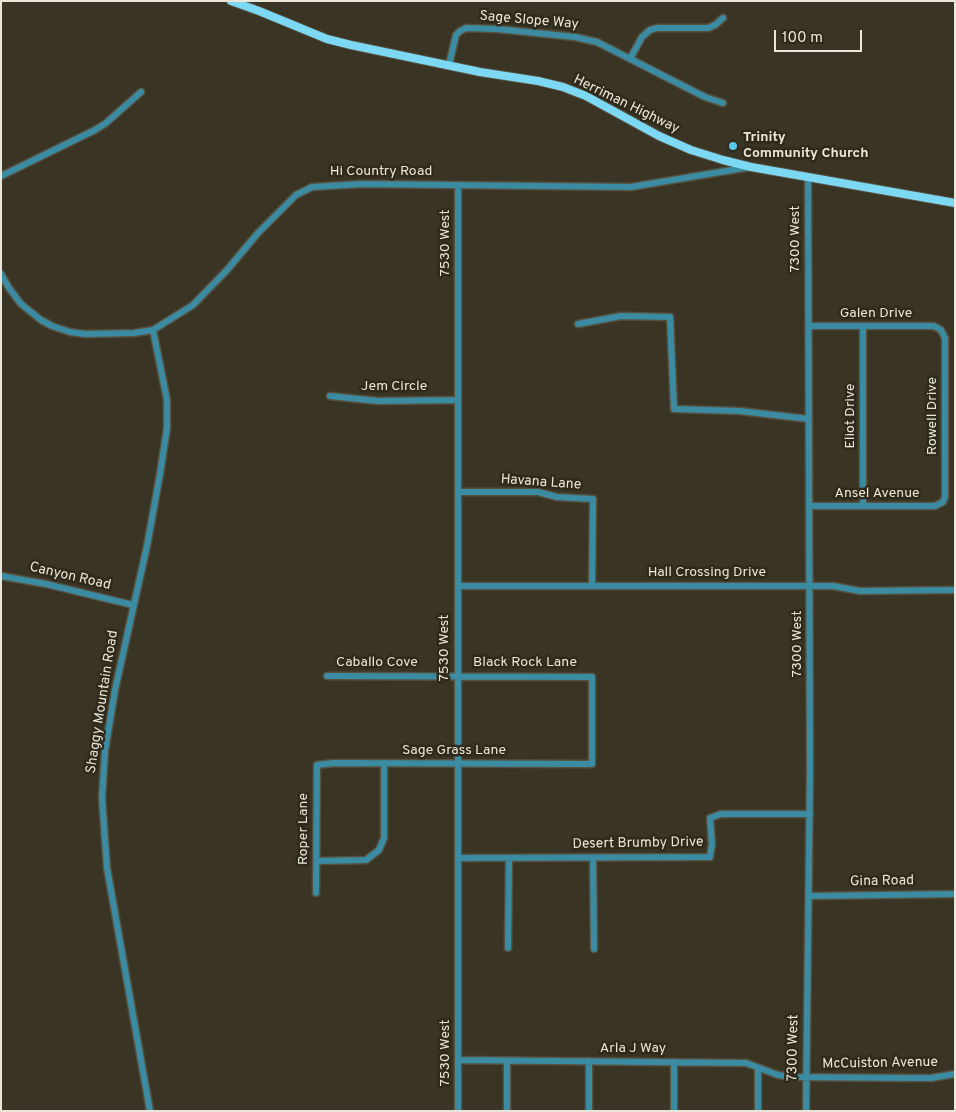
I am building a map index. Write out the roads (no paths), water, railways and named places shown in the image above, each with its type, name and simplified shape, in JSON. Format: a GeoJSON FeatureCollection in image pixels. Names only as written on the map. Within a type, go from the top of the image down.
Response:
{"type":"FeatureCollection","features":[{"type":"Feature","properties":{"kind":"main road","name":"Herriman Highway"},"geometry":{"type":"LineString","coordinates":[[231,1],[259,10],[338,42],[449,66],[538,81],[569,89],[597,102],[647,130],[708,156],[751,167],[955,203]]}},
{"type":"Feature","properties":{"kind":"street"},"geometry":{"type":"LineString","coordinates":[[630,59],[642,37],[650,30],[657,28],[708,28],[723,18]]}},
{"type":"Feature","properties":{"kind":"street","name":"Sage Slope Way"},"geometry":{"type":"LineString","coordinates":[[449,66],[455,37],[466,28],[497,29],[583,38],[596,42],[705,97],[723,103]]}},
{"type":"Feature","properties":{"kind":"street"},"geometry":{"type":"LineString","coordinates":[[1,176],[95,130],[106,123],[141,92]]}},
{"type":"Feature","properties":{"kind":"street","name":"Hi Country Road"},"geometry":{"type":"LineString","coordinates":[[1,274],[8,288],[21,304],[52,326],[70,332],[100,335],[134,333],[153,330],[193,305],[227,270],[258,233],[296,195],[312,187],[362,184],[631,187],[751,167]]}},
{"type":"Feature","properties":{"kind":"street","name":"7300 West"},"geometry":{"type":"LineString","coordinates":[[806,1111],[810,896],[811,586],[808,177]]}},
{"type":"Feature","properties":{"kind":"street","name":"7530 West"},"geometry":{"type":"LineString","coordinates":[[458,185],[458,1111]]}},
{"type":"Feature","properties":{"kind":"street"},"geometry":{"type":"LineString","coordinates":[[578,324],[621,316],[670,317],[674,409],[740,411],[809,420]]}},
{"type":"Feature","properties":{"kind":"street","name":"Galen Drive"},"geometry":{"type":"LineString","coordinates":[[809,326],[931,326],[941,330]]}},
{"type":"Feature","properties":{"kind":"street","name":"Eliot Drive"},"geometry":{"type":"LineString","coordinates":[[863,326],[863,506]]}},
{"type":"Feature","properties":{"kind":"street","name":"Shaggy Mountain Road"},"geometry":{"type":"LineString","coordinates":[[150,1111],[107,868],[102,814],[102,780],[115,690],[155,501],[167,428],[166,394],[153,330]]}},
{"type":"Feature","properties":{"kind":"street","name":"Rowell Drive"},"geometry":{"type":"LineString","coordinates":[[941,330],[945,338],[945,497],[943,502]]}},
{"type":"Feature","properties":{"kind":"street","name":"Jem Circle"},"geometry":{"type":"LineString","coordinates":[[330,396],[378,401],[458,400]]}},
{"type":"Feature","properties":{"kind":"street","name":"Havana Lane"},"geometry":{"type":"LineString","coordinates":[[458,492],[538,492],[557,497],[593,498],[592,586]]}},
{"type":"Feature","properties":{"kind":"street","name":"Ansel Avenue"},"geometry":{"type":"LineString","coordinates":[[809,506],[935,506],[943,502]]}},
{"type":"Feature","properties":{"kind":"street","name":"Canyon Road"},"geometry":{"type":"LineString","coordinates":[[1,576],[46,584],[133,605]]}},
{"type":"Feature","properties":{"kind":"street","name":"Hall Crossing Drive"},"geometry":{"type":"LineString","coordinates":[[458,586],[837,586],[860,590],[955,590]]}},
{"type":"Feature","properties":{"kind":"street","name":"Caballo Cove"},"geometry":{"type":"LineString","coordinates":[[327,676],[458,676]]}},
{"type":"Feature","properties":{"kind":"street","name":"Black Rock Lane"},"geometry":{"type":"LineString","coordinates":[[458,676],[592,677],[592,764]]}},
{"type":"Feature","properties":{"kind":"street","name":"Sage Grass Lane"},"geometry":{"type":"LineString","coordinates":[[317,765],[334,762],[592,764]]}},
{"type":"Feature","properties":{"kind":"street"},"geometry":{"type":"LineString","coordinates":[[316,861],[366,860],[379,850],[384,838],[384,763]]}},
{"type":"Feature","properties":{"kind":"street","name":"Roper Lane"},"geometry":{"type":"LineString","coordinates":[[316,893],[317,765]]}},
{"type":"Feature","properties":{"kind":"street","name":"Desert Brumby Drive"},"geometry":{"type":"LineString","coordinates":[[459,858],[710,857],[712,844],[710,818],[722,814],[810,814]]}},
{"type":"Feature","properties":{"kind":"street"},"geometry":{"type":"LineString","coordinates":[[508,948],[509,858]]}},
{"type":"Feature","properties":{"kind":"street"},"geometry":{"type":"LineString","coordinates":[[593,858],[594,949]]}},
{"type":"Feature","properties":{"kind":"street","name":"Gina Road"},"geometry":{"type":"LineString","coordinates":[[810,896],[955,894]]}},
{"type":"Feature","properties":{"kind":"street","name":"Arla J Way"},"geometry":{"type":"LineString","coordinates":[[458,1060],[746,1063],[778,1075],[806,1077]]}},
{"type":"Feature","properties":{"kind":"street"},"geometry":{"type":"LineString","coordinates":[[507,1061],[507,1111]]}},
{"type":"Feature","properties":{"kind":"street"},"geometry":{"type":"LineString","coordinates":[[589,1111],[590,1062]]}},
{"type":"Feature","properties":{"kind":"street"},"geometry":{"type":"LineString","coordinates":[[674,1062],[674,1111]]}},
{"type":"Feature","properties":{"kind":"street"},"geometry":{"type":"LineString","coordinates":[[758,1068],[758,1111]]}},
{"type":"Feature","properties":{"kind":"street","name":"McCuiston Avenue"},"geometry":{"type":"LineString","coordinates":[[806,1077],[931,1078],[955,1074]]}},
{"type":"Feature","properties":{"kind":"place","name":"Trinity Community Church"},"geometry":{"type":"Point","coordinates":[733,146]}}]}
